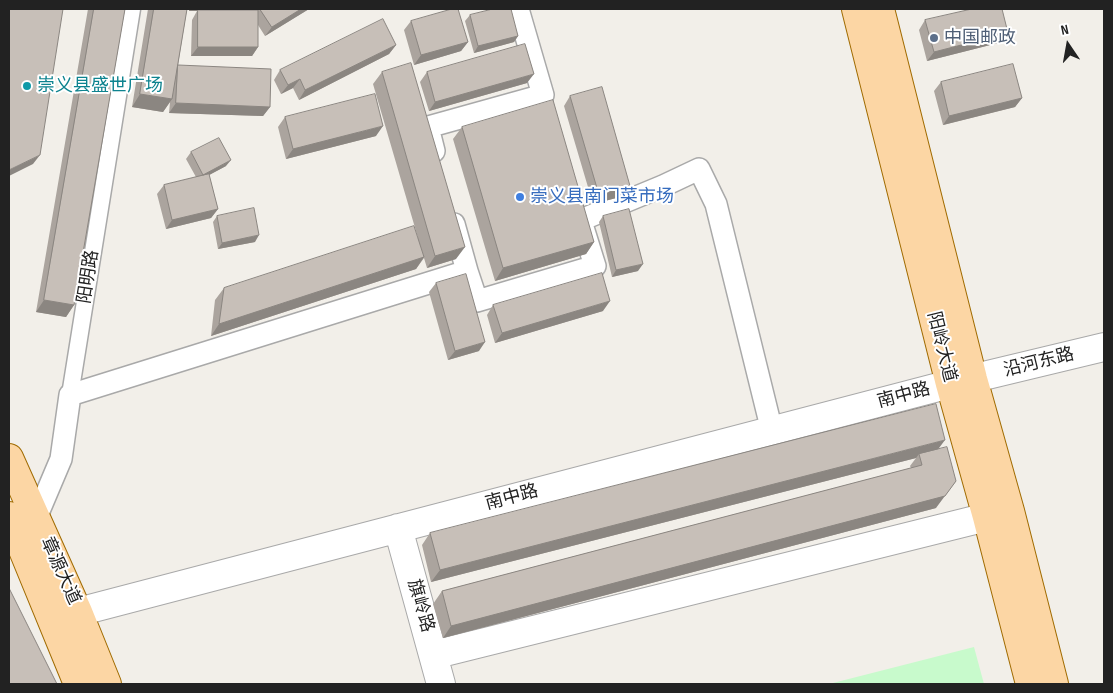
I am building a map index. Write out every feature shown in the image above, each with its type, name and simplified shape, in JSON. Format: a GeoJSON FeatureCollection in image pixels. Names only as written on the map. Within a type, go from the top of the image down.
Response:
{"type":"FeatureCollection","features":[{"type":"Feature","properties":{"kind":"main road","name":"阳岭大道"},"geometry":{"type":"LineString","coordinates":[[856,9],[962,382],[1010,511],[1054,684]]}},
{"type":"Feature","properties":{"kind":"main road","name":"阳岭大道"},"geometry":{"type":"LineString","coordinates":[[880,9],[962,382],[987,517],[1030,684]]}},
{"type":"Feature","properties":{"kind":"main road","name":"章源大道"},"geometry":{"type":"LineString","coordinates":[[9,458],[19,520],[52,621],[78,684]]}},
{"type":"Feature","properties":{"kind":"main road","name":"章源大道"},"geometry":{"type":"LineString","coordinates":[[19,520],[78,612],[107,684]]}},
{"type":"Feature","properties":{"kind":"street","name":"阳明路"},"geometry":{"type":"LineString","coordinates":[[19,520],[61,459],[132,9]]}},
{"type":"Feature","properties":{"kind":"street"},"geometry":{"type":"LineString","coordinates":[[441,174],[428,127],[545,104],[518,9]]}},
{"type":"Feature","properties":{"kind":"street"},"geometry":{"type":"LineString","coordinates":[[448,203],[477,302],[595,266],[578,211],[663,186],[699,169],[716,204],[772,431]]}},
{"type":"Feature","properties":{"kind":"street"},"geometry":{"type":"LineString","coordinates":[[70,395],[467,271]]}},
{"type":"Feature","properties":{"kind":"street","name":"沿河东路"},"geometry":{"type":"LineString","coordinates":[[962,382],[1104,348]]}},
{"type":"Feature","properties":{"kind":"street","name":"南中路"},"geometry":{"type":"LineString","coordinates":[[52,621],[78,612],[962,382]]}},
{"type":"Feature","properties":{"kind":"street"},"geometry":{"type":"LineString","coordinates":[[433,655],[987,517]]}},
{"type":"Feature","properties":{"kind":"street","name":"旗岭路"},"geometry":{"type":"LineString","coordinates":[[398,528],[441,684]]}},
{"type":"Feature","properties":{"kind":"green space"},"geometry":{"type":"Polygon","coordinates":[[[974,647],[984,684],[829,684],[974,647]]]}},
{"type":"Feature","properties":{"kind":"building","name":"崇义县盛世广场"},"geometry":{"type":"Polygon","coordinates":[[[9,9],[63,9],[40,155],[9,170],[9,9]]]}},
{"type":"Feature","properties":{"kind":"building"},"geometry":{"type":"Polygon","coordinates":[[[94,9],[125,9],[74,305],[44,300],[94,9]]]}},
{"type":"Feature","properties":{"kind":"building"},"geometry":{"type":"Polygon","coordinates":[[[154,9],[187,9],[172,99],[140,94],[154,9]]]}},
{"type":"Feature","properties":{"kind":"building"},"geometry":{"type":"Polygon","coordinates":[[[260,9],[301,9],[272,27],[260,9]]]}},
{"type":"Feature","properties":{"kind":"building"},"geometry":{"type":"Polygon","coordinates":[[[458,9],[468,42],[421,55],[411,21],[458,9]]]}},
{"type":"Feature","properties":{"kind":"building"},"geometry":{"type":"Polygon","coordinates":[[[493,9],[511,9],[518,36],[478,46],[470,15],[493,9]]]}},
{"type":"Feature","properties":{"kind":"building"},"geometry":{"type":"Polygon","coordinates":[[[972,9],[1002,9],[1008,33],[934,52],[925,20],[972,9]]]}},
{"type":"Feature","properties":{"kind":"building"},"geometry":{"type":"Polygon","coordinates":[[[198,10],[258,10],[258,47],[198,47],[198,10]]]}},
{"type":"Feature","properties":{"kind":"building"},"geometry":{"type":"Polygon","coordinates":[[[383,19],[396,45],[305,90],[300,79],[288,85],[280,70],[383,19]]]}},
{"type":"Feature","properties":{"kind":"building"},"geometry":{"type":"Polygon","coordinates":[[[525,44],[534,74],[435,102],[427,72],[525,44]]]}},
{"type":"Feature","properties":{"kind":"building"},"geometry":{"type":"Polygon","coordinates":[[[411,63],[465,247],[435,256],[382,72],[411,63]]]}},
{"type":"Feature","properties":{"kind":"building"},"geometry":{"type":"Polygon","coordinates":[[[1013,64],[1022,98],[949,116],[941,82],[1013,64]]]}},
{"type":"Feature","properties":{"kind":"building"},"geometry":{"type":"Polygon","coordinates":[[[178,65],[271,69],[270,107],[176,103],[178,65]]]}},
{"type":"Feature","properties":{"kind":"building"},"geometry":{"type":"Polygon","coordinates":[[[602,87],[630,186],[599,195],[570,96],[602,87]]]}},
{"type":"Feature","properties":{"kind":"building"},"geometry":{"type":"Polygon","coordinates":[[[375,94],[383,126],[293,149],[285,117],[375,94]]]}},
{"type":"Feature","properties":{"kind":"building","name":"崇义县南门菜市场"},"geometry":{"type":"Polygon","coordinates":[[[553,100],[594,242],[503,268],[462,127],[553,100]]]}},
{"type":"Feature","properties":{"kind":"building"},"geometry":{"type":"Polygon","coordinates":[[[219,138],[231,160],[203,175],[191,152],[219,138]]]}},
{"type":"Feature","properties":{"kind":"building"},"geometry":{"type":"Polygon","coordinates":[[[209,174],[218,209],[172,220],[164,185],[209,174]]]}},
{"type":"Feature","properties":{"kind":"building"},"geometry":{"type":"Polygon","coordinates":[[[254,208],[259,235],[222,243],[217,216],[254,208]]]}},
{"type":"Feature","properties":{"kind":"building"},"geometry":{"type":"Polygon","coordinates":[[[629,209],[643,264],[616,270],[603,216],[629,209]]]}},
{"type":"Feature","properties":{"kind":"building"},"geometry":{"type":"Polygon","coordinates":[[[414,226],[424,257],[219,324],[224,288],[414,226]]]}},
{"type":"Feature","properties":{"kind":"building"},"geometry":{"type":"Polygon","coordinates":[[[602,273],[610,301],[502,333],[493,305],[602,273]]]}},
{"type":"Feature","properties":{"kind":"building"},"geometry":{"type":"Polygon","coordinates":[[[466,274],[485,342],[455,351],[436,283],[466,274]]]}},
{"type":"Feature","properties":{"kind":"building"},"geometry":{"type":"Polygon","coordinates":[[[936,404],[945,440],[440,570],[430,533],[936,404]]]}},
{"type":"Feature","properties":{"kind":"building"},"geometry":{"type":"Polygon","coordinates":[[[947,447],[956,481],[945,496],[451,626],[442,591],[922,465],[919,454],[947,447]]]}},
{"type":"Feature","properties":{"kind":"building"},"geometry":{"type":"Polygon","coordinates":[[[9,588],[57,684],[9,684],[9,588]]]}},
{"type":"Feature","properties":{"kind":"place","name":"中国邮政"},"geometry":{"type":"Point","coordinates":[934,38]}},
{"type":"Feature","properties":{"kind":"place","name":"崇义县盛世广场"},"geometry":{"type":"Point","coordinates":[27,86]}},
{"type":"Feature","properties":{"kind":"place","name":"崇义县南门菜市场"},"geometry":{"type":"Point","coordinates":[520,197]}}]}
